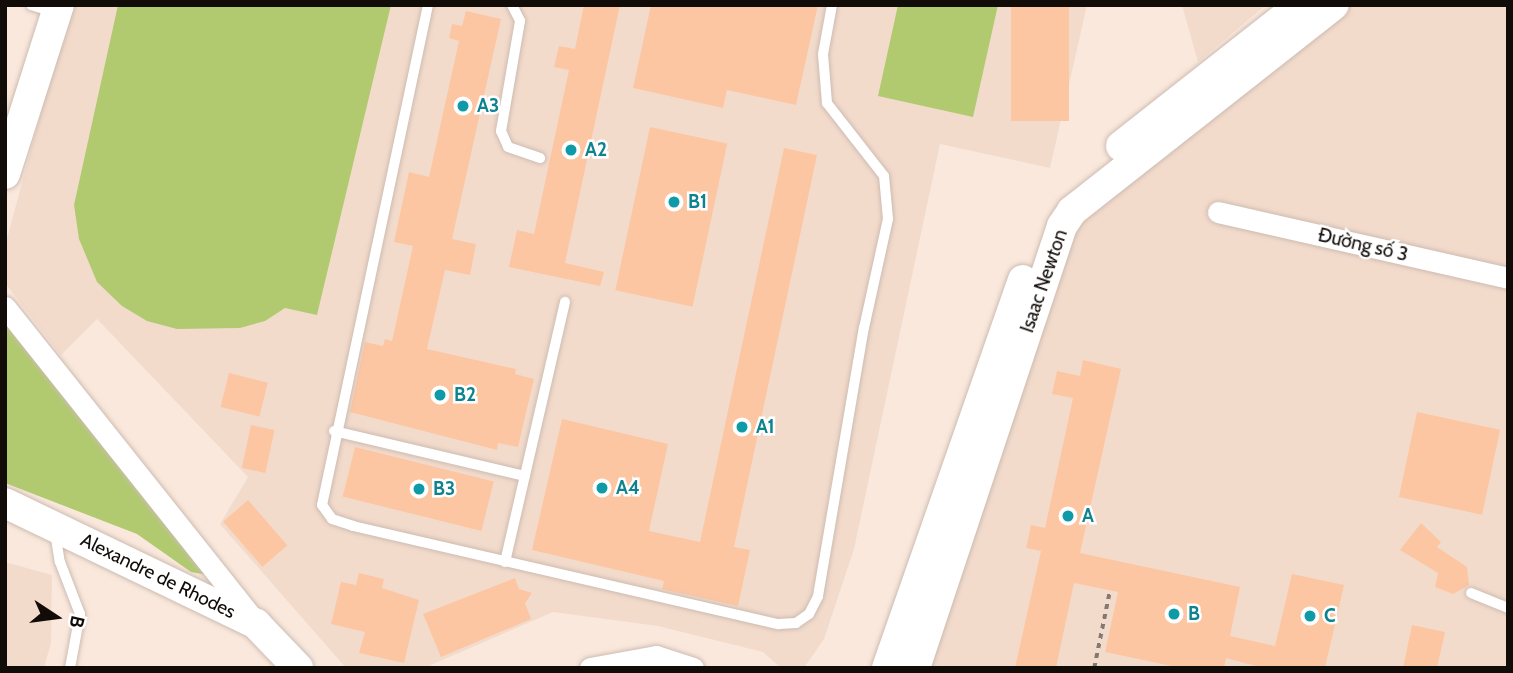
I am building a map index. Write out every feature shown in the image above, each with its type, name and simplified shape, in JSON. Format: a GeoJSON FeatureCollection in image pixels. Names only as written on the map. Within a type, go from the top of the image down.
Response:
{"type":"FeatureCollection","features":[{"type":"Feature","properties":{"kind":"street","name":"Isaac Newton"},"geometry":{"type":"LineString","coordinates":[[887,668],[1046,212],[1057,197],[1300,5]]}},
{"type":"Feature","properties":{"kind":"street","name":"Isaac Newton"},"geometry":{"type":"LineString","coordinates":[[915,668],[1062,226],[1072,211],[1334,5]]}},
{"type":"Feature","properties":{"kind":"street"},"geometry":{"type":"LineString","coordinates":[[5,112],[45,7]]}},
{"type":"Feature","properties":{"kind":"street"},"geometry":{"type":"LineString","coordinates":[[5,174],[45,7]]}},
{"type":"Feature","properties":{"kind":"street","name":"Đường số 3"},"geometry":{"type":"LineString","coordinates":[[1219,212],[1508,278]]}},
{"type":"Feature","properties":{"kind":"street"},"geometry":{"type":"LineString","coordinates":[[5,307],[256,624]]}},
{"type":"Feature","properties":{"kind":"street","name":"Alexandre de Rhodes"},"geometry":{"type":"LineString","coordinates":[[5,503],[256,624],[298,668]]}},
{"type":"Feature","properties":{"kind":"street"},"geometry":{"type":"LineString","coordinates":[[590,668],[656,656],[694,668]]}},
{"type":"Feature","properties":{"kind":"lane"},"geometry":{"type":"LineString","coordinates":[[428,5],[334,431],[322,505],[332,519],[505,562],[648,592],[752,621],[796,623],[809,614],[818,596],[864,328],[888,219],[884,176],[827,103],[823,54],[832,5]]}},
{"type":"Feature","properties":{"kind":"lane"},"geometry":{"type":"LineString","coordinates":[[512,5],[520,21],[501,131],[508,147],[540,158]]}},
{"type":"Feature","properties":{"kind":"lane"},"geometry":{"type":"LineString","coordinates":[[505,562],[565,302]]}},
{"type":"Feature","properties":{"kind":"lane"},"geometry":{"type":"LineString","coordinates":[[334,431],[525,476]]}},
{"type":"Feature","properties":{"kind":"lane"},"geometry":{"type":"LineString","coordinates":[[54,526],[60,562],[80,614],[70,668]]}},
{"type":"Feature","properties":{"kind":"lane"},"geometry":{"type":"LineString","coordinates":[[1471,593],[1508,608]]}},
{"type":"Feature","properties":{"kind":"path"},"geometry":{"type":"LineString","coordinates":[[1094,668],[1109,594]]}},
{"type":"Feature","properties":{"kind":"shaded area"},"geometry":{"type":"Polygon","coordinates":[[[70,5],[1087,5],[1050,168],[940,144],[854,549],[824,639],[804,668],[781,668],[763,652],[658,626],[553,612],[424,668],[346,668],[220,524],[248,477],[97,319],[61,355],[5,283],[5,246],[70,5]]]}},
{"type":"Feature","properties":{"kind":"shaded area"},"geometry":{"type":"Polygon","coordinates":[[[1182,5],[1266,5],[1198,62],[1182,5]]]}},
{"type":"Feature","properties":{"kind":"shaded area"},"geometry":{"type":"Polygon","coordinates":[[[1346,5],[1508,5],[1508,668],[926,668],[1066,228],[1346,5]]]}},
{"type":"Feature","properties":{"kind":"shaded area"},"geometry":{"type":"Polygon","coordinates":[[[5,562],[52,575],[51,643],[44,668],[5,668],[5,562]]]}},
{"type":"Feature","properties":{"kind":"green space"},"geometry":{"type":"Polygon","coordinates":[[[118,5],[391,5],[317,315],[285,308],[265,321],[240,328],[177,329],[147,321],[122,306],[97,282],[79,239],[74,205],[118,5]]]}},
{"type":"Feature","properties":{"kind":"green space"},"geometry":{"type":"Polygon","coordinates":[[[898,5],[998,5],[973,117],[878,96],[898,5]]]}},
{"type":"Feature","properties":{"kind":"green space"},"geometry":{"type":"Polygon","coordinates":[[[5,312],[207,575],[191,572],[137,534],[5,483],[5,312]]]}},
{"type":"Feature","properties":{"kind":"building","name":"A2"},"geometry":{"type":"Polygon","coordinates":[[[584,5],[620,5],[565,263],[604,272],[600,286],[509,267],[517,230],[534,234],[569,70],[554,67],[559,46],[575,49],[584,5]]]}},
{"type":"Feature","properties":{"kind":"building"},"geometry":{"type":"Polygon","coordinates":[[[651,5],[818,5],[796,105],[727,90],[723,108],[633,88],[651,5]]]}},
{"type":"Feature","properties":{"kind":"building"},"geometry":{"type":"Polygon","coordinates":[[[1011,5],[1069,5],[1069,121],[1011,121],[1011,5]]]}},
{"type":"Feature","properties":{"kind":"building"},"geometry":{"type":"Polygon","coordinates":[[[466,11],[501,19],[452,239],[476,244],[470,275],[445,270],[427,349],[516,369],[515,374],[534,379],[518,447],[498,443],[497,450],[350,412],[365,342],[383,346],[385,339],[392,341],[413,246],[394,242],[409,172],[429,177],[459,41],[449,38],[452,24],[462,26],[466,11]]]}},
{"type":"Feature","properties":{"kind":"building","name":"B1"},"geometry":{"type":"Polygon","coordinates":[[[650,127],[727,143],[693,307],[615,290],[650,127]]]}},
{"type":"Feature","properties":{"kind":"building"},"geometry":{"type":"Polygon","coordinates":[[[784,148],[817,155],[734,547],[750,550],[738,606],[662,589],[664,581],[532,550],[562,419],[668,444],[649,531],[700,542],[784,148]]]}},
{"type":"Feature","properties":{"kind":"building"},"geometry":{"type":"Polygon","coordinates":[[[1083,360],[1121,369],[1080,553],[1240,587],[1230,636],[1275,646],[1292,574],[1344,585],[1325,668],[1263,668],[1226,658],[1224,668],[1181,668],[1105,652],[1118,592],[1074,583],[1056,668],[1015,668],[1041,551],[1026,548],[1031,525],[1045,528],[1073,398],[1052,394],[1057,371],[1080,376],[1083,360]]]}},
{"type":"Feature","properties":{"kind":"building"},"geometry":{"type":"Polygon","coordinates":[[[229,373],[268,383],[259,417],[221,407],[229,373]]]}},
{"type":"Feature","properties":{"kind":"building"},"geometry":{"type":"Polygon","coordinates":[[[1417,412],[1500,430],[1482,515],[1399,497],[1417,412]]]}},
{"type":"Feature","properties":{"kind":"building"},"geometry":{"type":"Polygon","coordinates":[[[251,425],[274,430],[265,473],[242,468],[251,425]]]}},
{"type":"Feature","properties":{"kind":"building","name":"B3"},"geometry":{"type":"Polygon","coordinates":[[[355,447],[494,482],[481,531],[343,496],[355,447]]]}},
{"type":"Feature","properties":{"kind":"building"},"geometry":{"type":"Polygon","coordinates":[[[248,500],[287,545],[262,567],[223,522],[248,500]]]}},
{"type":"Feature","properties":{"kind":"building"},"geometry":{"type":"Polygon","coordinates":[[[1421,523],[1441,542],[1437,547],[1467,567],[1469,585],[1453,594],[1435,587],[1438,573],[1400,550],[1421,523]]]}},
{"type":"Feature","properties":{"kind":"building"},"geometry":{"type":"Polygon","coordinates":[[[359,573],[384,579],[382,588],[419,600],[404,663],[359,653],[365,632],[331,624],[341,582],[356,585],[359,573]]]}},
{"type":"Feature","properties":{"kind":"building"},"geometry":{"type":"Polygon","coordinates":[[[515,578],[519,589],[532,593],[525,603],[531,619],[441,657],[423,614],[515,578]]]}},
{"type":"Feature","properties":{"kind":"building"},"geometry":{"type":"Polygon","coordinates":[[[1412,625],[1445,632],[1437,668],[1403,668],[1412,625]]]}},
{"type":"Feature","properties":{"kind":"place","name":"A3"},"geometry":{"type":"Point","coordinates":[463,106]}},
{"type":"Feature","properties":{"kind":"place","name":"A2"},"geometry":{"type":"Point","coordinates":[571,150]}},
{"type":"Feature","properties":{"kind":"place","name":"B1"},"geometry":{"type":"Point","coordinates":[674,202]}},
{"type":"Feature","properties":{"kind":"place","name":"B2"},"geometry":{"type":"Point","coordinates":[440,395]}},
{"type":"Feature","properties":{"kind":"place","name":"A1"},"geometry":{"type":"Point","coordinates":[742,427]}},
{"type":"Feature","properties":{"kind":"place","name":"A4"},"geometry":{"type":"Point","coordinates":[602,488]}},
{"type":"Feature","properties":{"kind":"place","name":"B3"},"geometry":{"type":"Point","coordinates":[419,489]}},
{"type":"Feature","properties":{"kind":"place","name":"A"},"geometry":{"type":"Point","coordinates":[1068,516]}},
{"type":"Feature","properties":{"kind":"place","name":"B"},"geometry":{"type":"Point","coordinates":[1174,614]}},
{"type":"Feature","properties":{"kind":"place","name":"C"},"geometry":{"type":"Point","coordinates":[1310,616]}}]}
